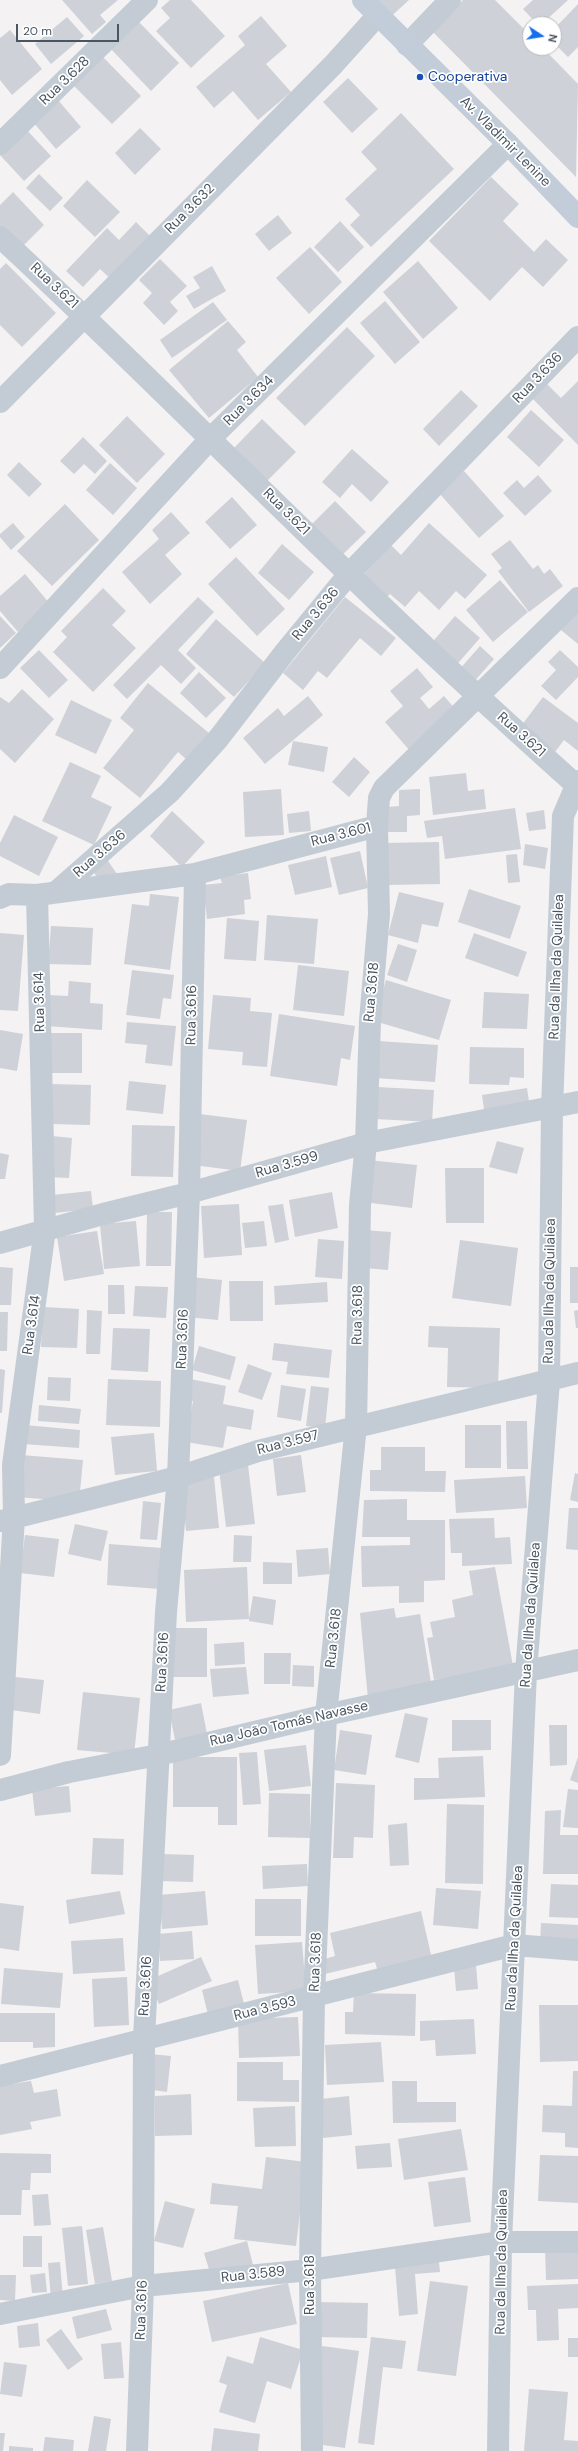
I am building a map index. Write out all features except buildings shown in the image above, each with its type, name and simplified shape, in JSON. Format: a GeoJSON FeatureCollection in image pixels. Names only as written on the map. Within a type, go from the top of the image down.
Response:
{"type":"FeatureCollection","features":[{"type":"Feature","properties":{"kind":"main road","name":"Av. Vladimir Lenine"},"geometry":{"type":"LineString","coordinates":[[363,0],[508,144],[578,217]]}},
{"type":"Feature","properties":{"kind":"street","name":"Rua 3.628"},"geometry":{"type":"LineString","coordinates":[[0,144],[147,0]]}},
{"type":"Feature","properties":{"kind":"street"},"geometry":{"type":"LineString","coordinates":[[407,45],[450,0]]}},
{"type":"Feature","properties":{"kind":"street","name":"Rua 3.632"},"geometry":{"type":"LineString","coordinates":[[0,402],[333,65],[378,15]]}},
{"type":"Feature","properties":{"kind":"street","name":"Rua 3.634"},"geometry":{"type":"LineString","coordinates":[[0,668],[211,438],[508,144]]}},
{"type":"Feature","properties":{"kind":"street","name":"Rua 3.621"},"geometry":{"type":"LineString","coordinates":[[0,237],[85,315],[349,574],[477,696],[577,783]]}},
{"type":"Feature","properties":{"kind":"street","name":"Rua 3.636"},"geometry":{"type":"LineString","coordinates":[[47,894],[170,792],[218,739],[284,652],[349,574],[578,337]]}},
{"type":"Feature","properties":{"kind":"street","name":"Rua 3.601"},"geometry":{"type":"LineString","coordinates":[[3,892],[47,894],[195,874],[377,826],[379,798],[384,788],[578,598]]}},
{"type":"Feature","properties":{"kind":"street","name":"Rua da Ilha da Quilalea"},"geometry":{"type":"LineString","coordinates":[[498,2451],[501,2242],[526,1672],[549,1381],[552,1108],[563,816],[577,783]]}},
{"type":"Feature","properties":{"kind":"street","name":"Rua 3.618"},"geometry":{"type":"LineString","coordinates":[[312,2451],[310,2270],[314,1997],[326,1715],[356,1426],[360,1205],[366,1143],[370,1021],[379,914],[377,826]]}},
{"type":"Feature","properties":{"kind":"street","name":"Rua 3.616"},"geometry":{"type":"LineString","coordinates":[[137,2451],[143,2286],[144,2038],[166,1612],[178,1477],[189,1193],[195,874]]}},
{"type":"Feature","properties":{"kind":"street","name":"Rua 3.614"},"geometry":{"type":"LineString","coordinates":[[0,1755],[7,1519],[45,1229],[47,894]]}},
{"type":"Feature","properties":{"kind":"street","name":"Rua 3.599"},"geometry":{"type":"LineString","coordinates":[[0,1243],[45,1229],[189,1193],[366,1143],[578,1102]]}},
{"type":"Feature","properties":{"kind":"street","name":"Rua 3.597"},"geometry":{"type":"LineString","coordinates":[[7,1519],[178,1477],[258,1451],[578,1373]]}},
{"type":"Feature","properties":{"kind":"street","name":"Rua João Tomás Navasse"},"geometry":{"type":"LineString","coordinates":[[0,1790],[69,1772],[158,1755],[326,1715],[578,1660]]}},
{"type":"Feature","properties":{"kind":"street","name":"Rua 3.593"},"geometry":{"type":"LineString","coordinates":[[0,2076],[144,2038],[314,1997],[514,1945],[578,1950]]}},
{"type":"Feature","properties":{"kind":"street","name":"Rua 3.589"},"geometry":{"type":"LineString","coordinates":[[0,2314],[143,2286],[310,2270],[501,2242],[578,2242]]}},
{"type":"Feature","properties":{"kind":"place","name":"Cooperativa"},"geometry":{"type":"Point","coordinates":[420,77]}}]}
